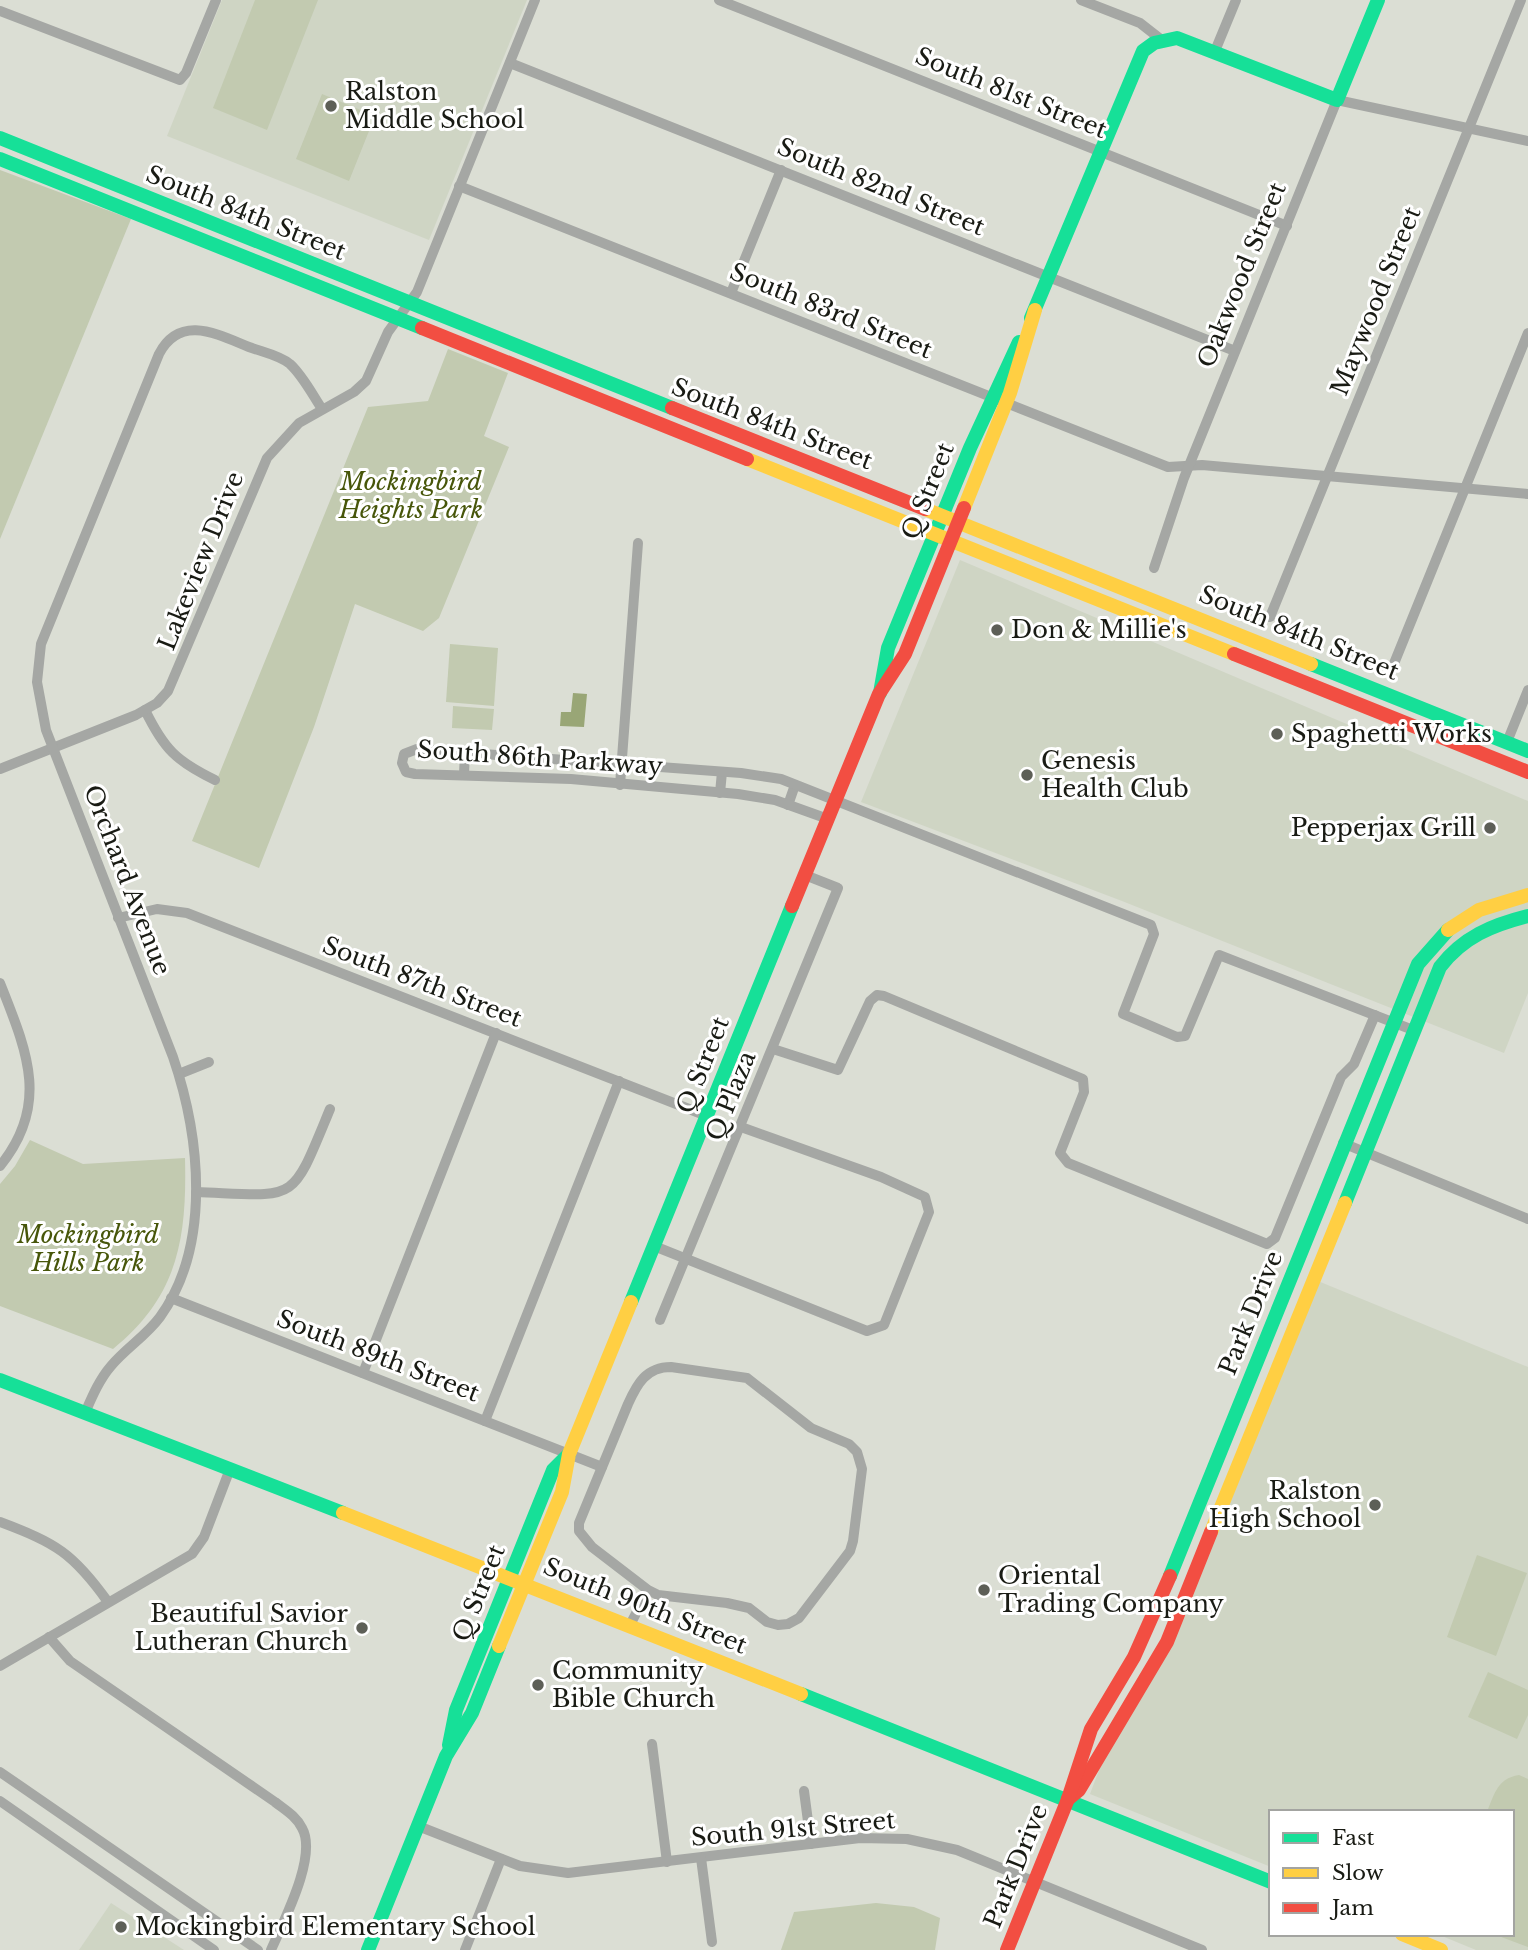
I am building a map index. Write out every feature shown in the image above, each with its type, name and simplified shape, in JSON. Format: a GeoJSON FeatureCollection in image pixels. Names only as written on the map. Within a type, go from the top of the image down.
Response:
{"type":"FeatureCollection","features":[{"type":"Feature","properties":{"kind":"main road","name":"Oakwood Street"},"geometry":{"type":"LineString","coordinates":[[1337,100],[1378,0]]}},
{"type":"Feature","properties":{"kind":"main road"},"geometry":{"type":"LineString","coordinates":[[1163,41],[1177,38],[1337,100]]}},
{"type":"Feature","properties":{"kind":"main road","name":"Q Street"},"geometry":{"type":"LineString","coordinates":[[368,1950],[446,1756],[472,1713],[525,1583],[562,1492],[569,1454],[879,694],[905,654],[952,539],[999,401],[1137,59],[1148,46],[1163,41]]}},
{"type":"Feature","properties":{"kind":"main road","name":"South 84th Street"},"geometry":{"type":"LineString","coordinates":[[0,138],[1528,751]]}},
{"type":"Feature","properties":{"kind":"main road","name":"South 84th Street"},"geometry":{"type":"LineString","coordinates":[[0,159],[1528,772]]}},
{"type":"Feature","properties":{"kind":"main road","name":"Q Street"},"geometry":{"type":"LineString","coordinates":[[879,694],[881,670],[888,648],[943,515],[999,401]]}},
{"type":"Feature","properties":{"kind":"main road","name":"Park Drive"},"geometry":{"type":"LineString","coordinates":[[1007,1950],[1068,1799],[1091,1729],[1134,1657],[1156,1611],[1343,1143],[1418,964],[1449,926],[1481,906],[1528,895]]}},
{"type":"Feature","properties":{"kind":"main road","name":"Park Drive"},"geometry":{"type":"LineString","coordinates":[[1068,1799],[1080,1787],[1167,1642],[1437,974],[1454,949],[1482,929],[1528,915]]}},
{"type":"Feature","properties":{"kind":"main road","name":"South 90th Street"},"geometry":{"type":"LineString","coordinates":[[0,1380],[510,1577],[1269,1881]]}},
{"type":"Feature","properties":{"kind":"main road","name":"Q Street"},"geometry":{"type":"LineString","coordinates":[[446,1756],[456,1710],[553,1470],[569,1454]]}},
{"type":"Feature","properties":{"kind":"main road"},"geometry":{"type":"LineString","coordinates":[[1407,1936],[1441,1950]]}},
{"type":"Feature","properties":{"kind":"street"},"geometry":{"type":"LineString","coordinates":[[0,11],[180,80],[186,73],[216,0]]}},
{"type":"Feature","properties":{"kind":"street","name":"Lakeview Drive"},"geometry":{"type":"LineString","coordinates":[[0,769],[145,710],[157,703],[174,680],[267,458],[289,431],[366,381],[388,332],[416,292],[536,0]]}},
{"type":"Feature","properties":{"kind":"street","name":"South 81st Street"},"geometry":{"type":"LineString","coordinates":[[719,0],[1287,226]]}},
{"type":"Feature","properties":{"kind":"street"},"geometry":{"type":"LineString","coordinates":[[1081,0],[1150,28],[1163,41]]}},
{"type":"Feature","properties":{"kind":"street"},"geometry":{"type":"LineString","coordinates":[[1214,51],[1236,0]]}},
{"type":"Feature","properties":{"kind":"street","name":"Maywood Street"},"geometry":{"type":"LineString","coordinates":[[1270,617],[1521,0]]}},
{"type":"Feature","properties":{"kind":"street","name":"South 82nd Street"},"geometry":{"type":"LineString","coordinates":[[510,63],[1235,351]]}},
{"type":"Feature","properties":{"kind":"street"},"geometry":{"type":"LineString","coordinates":[[1337,100],[1528,141]]}},
{"type":"Feature","properties":{"kind":"street","name":"Oakwood Street"},"geometry":{"type":"LineString","coordinates":[[1154,568],[1189,466],[1337,100]]}},
{"type":"Feature","properties":{"kind":"street"},"geometry":{"type":"LineString","coordinates":[[731,293],[782,170]]}},
{"type":"Feature","properties":{"kind":"street","name":"South 83rd Street"},"geometry":{"type":"LineString","coordinates":[[459,186],[1168,467],[1189,466],[1327,476],[1528,494]]}},
{"type":"Feature","properties":{"kind":"street","name":"Orchard Avenue"},"geometry":{"type":"LineString","coordinates":[[85,1413],[105,1373],[153,1326],[171,1298],[184,1266],[196,1192],[193,1132],[179,1074],[52,748],[37,694],[41,644],[161,349],[181,331],[206,330],[290,365],[322,409]]}},
{"type":"Feature","properties":{"kind":"street"},"geometry":{"type":"LineString","coordinates":[[1393,666],[1528,333]]}},
{"type":"Feature","properties":{"kind":"street"},"geometry":{"type":"LineString","coordinates":[[620,785],[638,543]]}},
{"type":"Feature","properties":{"kind":"street"},"geometry":{"type":"LineString","coordinates":[[1507,742],[1528,690]]}},
{"type":"Feature","properties":{"kind":"street"},"geometry":{"type":"LineString","coordinates":[[145,710],[171,754],[187,767],[215,780]]}},
{"type":"Feature","properties":{"kind":"street","name":"South 86th Parkway"},"geometry":{"type":"LineString","coordinates":[[828,819],[775,800],[571,779],[406,772],[402,763],[404,754],[417,749],[722,772],[781,779],[1152,925],[1155,929],[1123,1014],[1183,1038],[1220,955],[1375,1015]]}},
{"type":"Feature","properties":{"kind":"street"},"geometry":{"type":"LineString","coordinates":[[464,774],[465,752]]}},
{"type":"Feature","properties":{"kind":"street"},"geometry":{"type":"LineString","coordinates":[[570,760],[571,779]]}},
{"type":"Feature","properties":{"kind":"street"},"geometry":{"type":"LineString","coordinates":[[720,793],[722,772]]}},
{"type":"Feature","properties":{"kind":"street"},"geometry":{"type":"LineString","coordinates":[[788,805],[796,785]]}},
{"type":"Feature","properties":{"kind":"street","name":"Q Plaza"},"geometry":{"type":"LineString","coordinates":[[660,1320],[838,888],[805,875]]}},
{"type":"Feature","properties":{"kind":"street","name":"South 87th Street"},"geometry":{"type":"LineString","coordinates":[[118,918],[157,909],[187,913],[707,1116]]}},
{"type":"Feature","properties":{"kind":"street"},"geometry":{"type":"LineString","coordinates":[[0,983],[27,1055],[30,1076],[30,1098],[23,1127],[0,1166]]}},
{"type":"Feature","properties":{"kind":"street"},"geometry":{"type":"LineString","coordinates":[[773,1049],[838,1070],[870,1001],[877,995],[1041,1059],[1079,1076],[1084,1081],[1084,1092],[1061,1156],[1068,1163],[1262,1244],[1270,1243],[1275,1238],[1341,1077],[1354,1064],[1375,1015],[1413,1030]]}},
{"type":"Feature","properties":{"kind":"street"},"geometry":{"type":"LineString","coordinates":[[363,1373],[496,1033]]}},
{"type":"Feature","properties":{"kind":"street"},"geometry":{"type":"LineString","coordinates":[[179,1074],[209,1062]]}},
{"type":"Feature","properties":{"kind":"street"},"geometry":{"type":"LineString","coordinates":[[485,1421],[619,1081]]}},
{"type":"Feature","properties":{"kind":"street"},"geometry":{"type":"LineString","coordinates":[[196,1192],[273,1195],[287,1190],[303,1174],[330,1109]]}},
{"type":"Feature","properties":{"kind":"street"},"geometry":{"type":"LineString","coordinates":[[654,1246],[867,1331],[884,1325],[929,1212],[928,1202],[921,1193],[741,1127]]}},
{"type":"Feature","properties":{"kind":"street"},"geometry":{"type":"LineString","coordinates":[[1343,1143],[1528,1219]]}},
{"type":"Feature","properties":{"kind":"street","name":"South 89th Street"},"geometry":{"type":"LineString","coordinates":[[171,1298],[602,1467]]}},
{"type":"Feature","properties":{"kind":"street"},"geometry":{"type":"LineString","coordinates":[[660,1367],[747,1378],[811,1428],[839,1438],[857,1452],[862,1469],[850,1551],[799,1618],[788,1624],[778,1625],[767,1622],[749,1608],[658,1595],[648,1590],[592,1547],[579,1531],[579,1523],[636,1385],[647,1373],[660,1367]]}},
{"type":"Feature","properties":{"kind":"street"},"geometry":{"type":"LineString","coordinates":[[0,1666],[192,1553],[204,1537],[230,1469]]}},
{"type":"Feature","properties":{"kind":"street"},"geometry":{"type":"LineString","coordinates":[[0,1522],[65,1551],[87,1573],[108,1602]]}},
{"type":"Feature","properties":{"kind":"street"},"geometry":{"type":"LineString","coordinates":[[630,1625],[648,1590]]}},
{"type":"Feature","properties":{"kind":"street"},"geometry":{"type":"LineString","coordinates":[[49,1637],[69,1661],[296,1819],[306,1835],[306,1861],[271,1950]]}},
{"type":"Feature","properties":{"kind":"street"},"geometry":{"type":"LineString","coordinates":[[652,1744],[667,1861]]}},
{"type":"Feature","properties":{"kind":"street"},"geometry":{"type":"LineString","coordinates":[[0,1772],[258,1950]]}},
{"type":"Feature","properties":{"kind":"street"},"geometry":{"type":"LineString","coordinates":[[804,1791],[811,1844]]}},
{"type":"Feature","properties":{"kind":"street"},"geometry":{"type":"LineString","coordinates":[[0,1801],[214,1950]]}},
{"type":"Feature","properties":{"kind":"street","name":"South 91st Street"},"geometry":{"type":"LineString","coordinates":[[418,1826],[531,1869],[568,1873],[811,1844],[883,1838],[929,1842],[1034,1881],[1202,1950]]}},
{"type":"Feature","properties":{"kind":"street"},"geometry":{"type":"LineString","coordinates":[[701,1858],[712,1942]]}},
{"type":"Feature","properties":{"kind":"street"},"geometry":{"type":"LineString","coordinates":[[465,1950],[501,1859]]}},
{"type":"Feature","properties":{"kind":"shaded area","name":"Ralston Middle School"},"geometry":{"type":"Polygon","coordinates":[[[222,0],[527,0],[429,240],[167,136],[222,0]]]}},
{"type":"Feature","properties":{"kind":"shaded area"},"geometry":{"type":"Polygon","coordinates":[[[960,560],[1528,801],[1528,993],[1504,1053],[1122,901],[861,802],[960,560]]]}},
{"type":"Feature","properties":{"kind":"shaded area"},"geometry":{"type":"Polygon","coordinates":[[[573,693],[587,694],[584,727],[560,726],[561,712],[571,712],[573,693]]]}},
{"type":"Feature","properties":{"kind":"shaded area","name":"Ralston High School"},"geometry":{"type":"Polygon","coordinates":[[[1313,1279],[1528,1367],[1528,1950],[1476,1950],[1442,1936],[1514,1936],[1514,1810],[1269,1810],[1269,1866],[1090,1794],[1115,1728],[1167,1642],[1313,1279]]]}},
{"type":"Feature","properties":{"kind":"shaded area","name":"Mockingbird Elementary School"},"geometry":{"type":"Polygon","coordinates":[[[111,1903],[184,1950],[79,1950],[111,1903]]]}},
{"type":"Feature","properties":{"kind":"green space"},"geometry":{"type":"Polygon","coordinates":[[[255,0],[318,0],[267,130],[213,108],[255,0]]]}},
{"type":"Feature","properties":{"kind":"green space"},"geometry":{"type":"Polygon","coordinates":[[[322,94],[375,116],[349,181],[296,159],[322,94]]]}},
{"type":"Feature","properties":{"kind":"green space"},"geometry":{"type":"Polygon","coordinates":[[[0,170],[131,219],[0,539],[0,170]]]}},
{"type":"Feature","properties":{"kind":"green space","name":"Mockingbird Heights Park"},"geometry":{"type":"Polygon","coordinates":[[[448,349],[508,373],[484,436],[509,447],[439,618],[423,631],[355,604],[314,727],[259,868],[192,841],[368,407],[428,401],[448,349]]]}},
{"type":"Feature","properties":{"kind":"green space"},"geometry":{"type":"Polygon","coordinates":[[[450,644],[498,648],[494,706],[446,702],[450,644]]]}},
{"type":"Feature","properties":{"kind":"green space"},"geometry":{"type":"Polygon","coordinates":[[[453,706],[494,709],[492,730],[452,728],[453,706]]]}},
{"type":"Feature","properties":{"kind":"green space","name":"Mockingbird Hills Park"},"geometry":{"type":"Polygon","coordinates":[[[30,1140],[83,1164],[185,1158],[184,1215],[174,1264],[165,1287],[152,1308],[135,1329],[113,1349],[0,1306],[0,1184],[15,1166],[30,1140]]]}},
{"type":"Feature","properties":{"kind":"green space"},"geometry":{"type":"Polygon","coordinates":[[[1477,1555],[1527,1573],[1496,1656],[1447,1637],[1477,1555]]]}},
{"type":"Feature","properties":{"kind":"green space"},"geometry":{"type":"Polygon","coordinates":[[[1488,1672],[1528,1690],[1528,1715],[1517,1739],[1468,1717],[1488,1672]]]}},
{"type":"Feature","properties":{"kind":"green space"},"geometry":{"type":"Polygon","coordinates":[[[1519,1775],[1528,1779],[1528,1947],[1498,1936],[1514,1936],[1514,1810],[1488,1810],[1501,1783],[1519,1775]]]}},
{"type":"Feature","properties":{"kind":"green space"},"geometry":{"type":"Polygon","coordinates":[[[876,1903],[914,1907],[940,1918],[935,1950],[781,1950],[794,1912],[876,1903]]]}},
{"type":"Feature","properties":{"kind":"traffic: fast"},"geometry":{"type":"LineString","coordinates":[[1031,318],[1143,51],[1154,43],[1177,38],[1337,100],[1378,0]]}},
{"type":"Feature","properties":{"kind":"traffic: fast"},"geometry":{"type":"LineString","coordinates":[[0,138],[672,408]]}},
{"type":"Feature","properties":{"kind":"traffic: fast"},"geometry":{"type":"LineString","coordinates":[[0,159],[422,328]]}},
{"type":"Feature","properties":{"kind":"traffic: fast"},"geometry":{"type":"LineString","coordinates":[[880,693],[888,648],[970,448],[1019,342]]}},
{"type":"Feature","properties":{"kind":"traffic: fast"},"geometry":{"type":"LineString","coordinates":[[1311,664],[1528,751]]}},
{"type":"Feature","properties":{"kind":"traffic: fast"},"geometry":{"type":"LineString","coordinates":[[631,1302],[792,906]]}},
{"type":"Feature","properties":{"kind":"traffic: fast"},"geometry":{"type":"LineString","coordinates":[[1345,1203],[1440,967],[1468,940],[1502,924],[1528,916]]}},
{"type":"Feature","properties":{"kind":"traffic: fast"},"geometry":{"type":"LineString","coordinates":[[1170,1576],[1418,964],[1448,930]]}},
{"type":"Feature","properties":{"kind":"traffic: fast"},"geometry":{"type":"LineString","coordinates":[[0,1380],[343,1513]]}},
{"type":"Feature","properties":{"kind":"traffic: fast"},"geometry":{"type":"LineString","coordinates":[[449,1745],[456,1710],[553,1470],[569,1454]]}},
{"type":"Feature","properties":{"kind":"traffic: fast"},"geometry":{"type":"LineString","coordinates":[[368,1950],[446,1756],[472,1713],[499,1646]]}},
{"type":"Feature","properties":{"kind":"traffic: fast"},"geometry":{"type":"LineString","coordinates":[[801,1694],[1269,1881]]}},
{"type":"Feature","properties":{"kind":"traffic: slow"},"geometry":{"type":"LineString","coordinates":[[964,508],[1010,393],[1035,310]]}},
{"type":"Feature","properties":{"kind":"traffic: slow"},"geometry":{"type":"LineString","coordinates":[[747,459],[1234,654]]}},
{"type":"Feature","properties":{"kind":"traffic: slow"},"geometry":{"type":"LineString","coordinates":[[925,509],[1311,664]]}},
{"type":"Feature","properties":{"kind":"traffic: slow"},"geometry":{"type":"LineString","coordinates":[[1448,930],[1479,910],[1528,895]]}},
{"type":"Feature","properties":{"kind":"traffic: slow"},"geometry":{"type":"LineString","coordinates":[[1211,1532],[1345,1203]]}},
{"type":"Feature","properties":{"kind":"traffic: slow"},"geometry":{"type":"LineString","coordinates":[[499,1646],[562,1492],[569,1454],[631,1302]]}},
{"type":"Feature","properties":{"kind":"traffic: slow"},"geometry":{"type":"LineString","coordinates":[[343,1513],[801,1694]]}},
{"type":"Feature","properties":{"kind":"traffic: slow"},"geometry":{"type":"LineString","coordinates":[[1407,1936],[1441,1950]]}},
{"type":"Feature","properties":{"kind":"traffic: jam"},"geometry":{"type":"LineString","coordinates":[[422,328],[747,459]]}},
{"type":"Feature","properties":{"kind":"traffic: jam"},"geometry":{"type":"LineString","coordinates":[[672,408],[925,509]]}},
{"type":"Feature","properties":{"kind":"traffic: jam"},"geometry":{"type":"LineString","coordinates":[[792,906],[879,694],[905,654],[964,508]]}},
{"type":"Feature","properties":{"kind":"traffic: jam"},"geometry":{"type":"LineString","coordinates":[[1234,654],[1528,772]]}},
{"type":"Feature","properties":{"kind":"traffic: jam"},"geometry":{"type":"LineString","coordinates":[[1068,1799],[1079,1790],[1167,1642],[1211,1532]]}},
{"type":"Feature","properties":{"kind":"traffic: jam"},"geometry":{"type":"LineString","coordinates":[[1007,1950],[1068,1799],[1091,1729],[1134,1657],[1170,1576]]}},
{"type":"Feature","properties":{"kind":"place","name":"Ralston Middle School"},"geometry":{"type":"Point","coordinates":[331,106]}},
{"type":"Feature","properties":{"kind":"place","name":"Don & Millie's"},"geometry":{"type":"Point","coordinates":[997,630]}},
{"type":"Feature","properties":{"kind":"place","name":"Spaghetti Works"},"geometry":{"type":"Point","coordinates":[1277,734]}},
{"type":"Feature","properties":{"kind":"place","name":"Genesis Health Club"},"geometry":{"type":"Point","coordinates":[1027,775]}},
{"type":"Feature","properties":{"kind":"place","name":"Pepperjax Grill"},"geometry":{"type":"Point","coordinates":[1490,828]}},
{"type":"Feature","properties":{"kind":"place","name":"Ralston High School"},"geometry":{"type":"Point","coordinates":[1375,1505]}},
{"type":"Feature","properties":{"kind":"place","name":"Oriental Trading Company"},"geometry":{"type":"Point","coordinates":[984,1590]}},
{"type":"Feature","properties":{"kind":"place","name":"Beautiful Savior Lutheran Church"},"geometry":{"type":"Point","coordinates":[362,1628]}},
{"type":"Feature","properties":{"kind":"place","name":"Community Bible Church"},"geometry":{"type":"Point","coordinates":[538,1685]}},
{"type":"Feature","properties":{"kind":"place","name":"Mockingbird Elementary School"},"geometry":{"type":"Point","coordinates":[121,1927]}}]}
